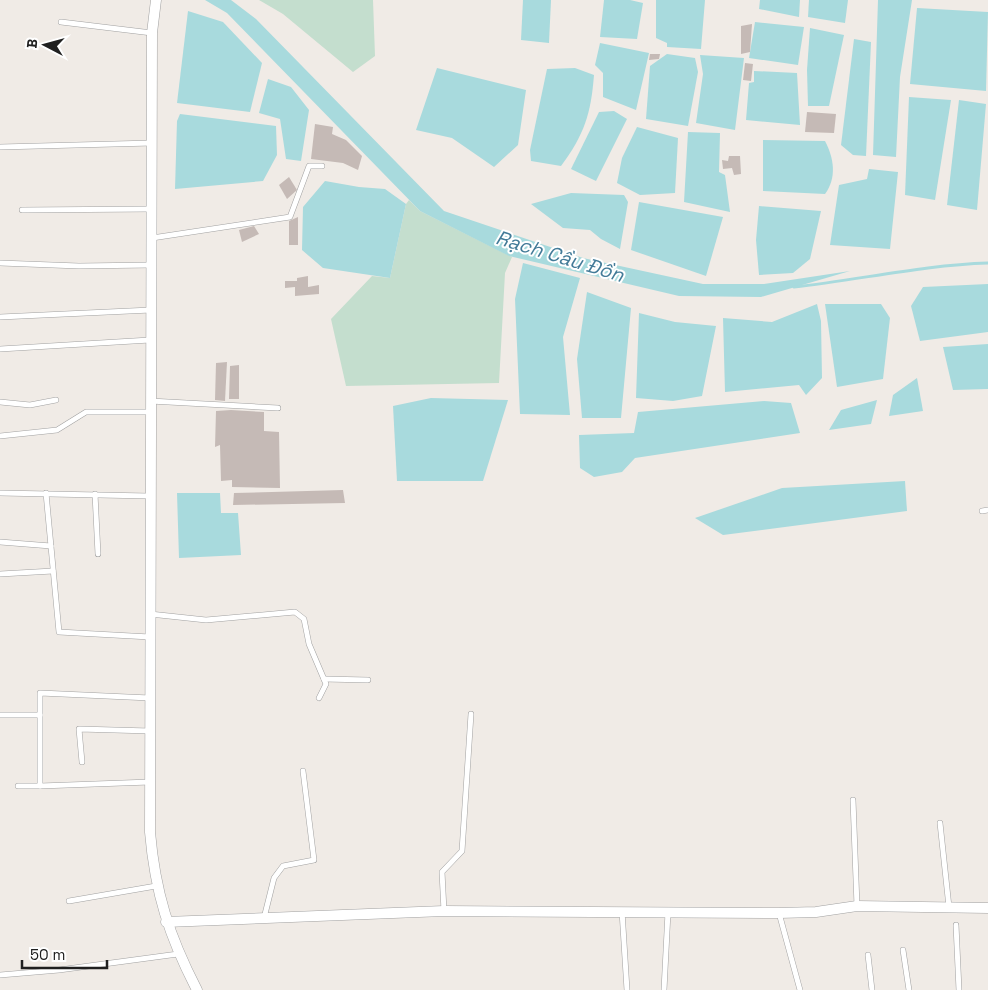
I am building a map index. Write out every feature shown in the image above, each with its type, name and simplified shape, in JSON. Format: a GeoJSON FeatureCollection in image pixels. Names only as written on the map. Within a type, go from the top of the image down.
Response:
{"type":"FeatureCollection","features":[{"type":"Feature","properties":{"kind":"street"},"geometry":{"type":"LineString","coordinates":[[156,0],[152,33],[152,238],[149,401],[150,832],[156,886],[166,922],[178,954],[197,990]]}},
{"type":"Feature","properties":{"kind":"street"},"geometry":{"type":"LineString","coordinates":[[166,922],[444,911],[622,911],[779,914],[816,912],[857,906],[988,908]]}},
{"type":"Feature","properties":{"kind":"lane"},"geometry":{"type":"LineString","coordinates":[[61,22],[152,33]]}},
{"type":"Feature","properties":{"kind":"lane"},"geometry":{"type":"LineString","coordinates":[[0,147],[152,142]]}},
{"type":"Feature","properties":{"kind":"lane"},"geometry":{"type":"LineString","coordinates":[[152,238],[290,217],[309,166],[322,166]]}},
{"type":"Feature","properties":{"kind":"lane"},"geometry":{"type":"LineString","coordinates":[[22,210],[152,209]]}},
{"type":"Feature","properties":{"kind":"lane"},"geometry":{"type":"LineString","coordinates":[[0,263],[78,266],[151,265]]}},
{"type":"Feature","properties":{"kind":"lane"},"geometry":{"type":"LineString","coordinates":[[0,317],[151,310]]}},
{"type":"Feature","properties":{"kind":"lane"},"geometry":{"type":"LineString","coordinates":[[0,349],[150,340]]}},
{"type":"Feature","properties":{"kind":"lane"},"geometry":{"type":"LineString","coordinates":[[0,402],[30,405],[56,400]]}},
{"type":"Feature","properties":{"kind":"lane"},"geometry":{"type":"LineString","coordinates":[[149,401],[278,408]]}},
{"type":"Feature","properties":{"kind":"lane"},"geometry":{"type":"LineString","coordinates":[[0,436],[57,430],[86,412],[149,412]]}},
{"type":"Feature","properties":{"kind":"lane"},"geometry":{"type":"LineString","coordinates":[[0,493],[149,496]]}},
{"type":"Feature","properties":{"kind":"lane"},"geometry":{"type":"LineString","coordinates":[[46,493],[59,632],[150,637]]}},
{"type":"Feature","properties":{"kind":"lane"},"geometry":{"type":"LineString","coordinates":[[95,494],[98,554]]}},
{"type":"Feature","properties":{"kind":"lane"},"geometry":{"type":"LineString","coordinates":[[0,542],[51,546]]}},
{"type":"Feature","properties":{"kind":"lane"},"geometry":{"type":"LineString","coordinates":[[0,574],[53,571]]}},
{"type":"Feature","properties":{"kind":"lane"},"geometry":{"type":"LineString","coordinates":[[150,614],[206,620],[295,612],[304,619],[309,644],[326,684],[319,698]]}},
{"type":"Feature","properties":{"kind":"lane"},"geometry":{"type":"LineString","coordinates":[[324,679],[368,680]]}},
{"type":"Feature","properties":{"kind":"lane"},"geometry":{"type":"LineString","coordinates":[[40,786],[40,693],[150,698]]}},
{"type":"Feature","properties":{"kind":"lane"},"geometry":{"type":"LineString","coordinates":[[444,911],[442,872],[462,851],[471,714]]}},
{"type":"Feature","properties":{"kind":"lane"},"geometry":{"type":"LineString","coordinates":[[0,715],[40,715]]}},
{"type":"Feature","properties":{"kind":"lane"},"geometry":{"type":"LineString","coordinates":[[82,762],[79,729],[150,731]]}},
{"type":"Feature","properties":{"kind":"lane"},"geometry":{"type":"LineString","coordinates":[[264,919],[274,878],[283,866],[314,860],[303,771]]}},
{"type":"Feature","properties":{"kind":"lane"},"geometry":{"type":"LineString","coordinates":[[18,786],[150,782]]}},
{"type":"Feature","properties":{"kind":"lane"},"geometry":{"type":"LineString","coordinates":[[853,800],[857,906]]}},
{"type":"Feature","properties":{"kind":"lane"},"geometry":{"type":"LineString","coordinates":[[940,823],[949,907]]}},
{"type":"Feature","properties":{"kind":"lane"},"geometry":{"type":"LineString","coordinates":[[70,901],[156,886]]}},
{"type":"Feature","properties":{"kind":"lane"},"geometry":{"type":"LineString","coordinates":[[622,911],[627,990]]}},
{"type":"Feature","properties":{"kind":"lane"},"geometry":{"type":"LineString","coordinates":[[664,990],[668,912]]}},
{"type":"Feature","properties":{"kind":"lane"},"geometry":{"type":"LineString","coordinates":[[779,914],[800,990]]}},
{"type":"Feature","properties":{"kind":"lane"},"geometry":{"type":"LineString","coordinates":[[956,925],[960,990]]}},
{"type":"Feature","properties":{"kind":"lane"},"geometry":{"type":"LineString","coordinates":[[903,950],[909,990]]}},
{"type":"Feature","properties":{"kind":"lane"},"geometry":{"type":"LineString","coordinates":[[0,975],[59,970],[178,954]]}},
{"type":"Feature","properties":{"kind":"lane"},"geometry":{"type":"LineString","coordinates":[[868,955],[872,990]]}},
{"type":"Feature","properties":{"kind":"green space"},"geometry":{"type":"Polygon","coordinates":[[[259,0],[373,0],[375,56],[353,72],[283,14],[259,0]]]}},
{"type":"Feature","properties":{"kind":"green space"},"geometry":{"type":"Polygon","coordinates":[[[409,200],[420,211],[512,257],[505,273],[499,383],[346,386],[331,319],[372,276],[390,278],[406,204],[409,200]]]}},
{"type":"Feature","properties":{"kind":"water"},"geometry":{"type":"Polygon","coordinates":[[[205,0],[231,0],[256,19],[444,211],[583,258],[703,284],[764,284],[850,271],[761,297],[679,296],[509,256],[420,211],[227,13],[205,0]]]}},
{"type":"Feature","properties":{"kind":"water"},"geometry":{"type":"Polygon","coordinates":[[[523,0],[551,0],[549,43],[521,40],[523,0]]]}},
{"type":"Feature","properties":{"kind":"water"},"geometry":{"type":"Polygon","coordinates":[[[604,0],[630,0],[643,3],[637,39],[600,37],[604,0]]]}},
{"type":"Feature","properties":{"kind":"water"},"geometry":{"type":"Polygon","coordinates":[[[656,0],[705,0],[701,49],[667,47],[667,43],[656,38],[656,0]]]}},
{"type":"Feature","properties":{"kind":"water"},"geometry":{"type":"Polygon","coordinates":[[[760,0],[800,0],[799,17],[759,9],[760,0]]]}},
{"type":"Feature","properties":{"kind":"water"},"geometry":{"type":"Polygon","coordinates":[[[809,0],[848,0],[845,23],[808,17],[809,0]]]}},
{"type":"Feature","properties":{"kind":"water"},"geometry":{"type":"Polygon","coordinates":[[[878,0],[912,0],[900,77],[896,157],[873,155],[878,0]]]}},
{"type":"Feature","properties":{"kind":"water"},"geometry":{"type":"Polygon","coordinates":[[[917,8],[988,12],[986,91],[910,84],[917,8]]]}},
{"type":"Feature","properties":{"kind":"water"},"geometry":{"type":"Polygon","coordinates":[[[188,11],[223,22],[262,63],[250,112],[177,103],[188,11]]]}},
{"type":"Feature","properties":{"kind":"water"},"geometry":{"type":"Polygon","coordinates":[[[755,22],[804,27],[798,65],[749,58],[755,22]]]}},
{"type":"Feature","properties":{"kind":"water"},"geometry":{"type":"Polygon","coordinates":[[[810,28],[844,35],[829,106],[808,106],[807,70],[810,28]]]}},
{"type":"Feature","properties":{"kind":"water"},"geometry":{"type":"Polygon","coordinates":[[[854,39],[871,42],[866,156],[853,155],[841,145],[854,39]]]}},
{"type":"Feature","properties":{"kind":"water"},"geometry":{"type":"Polygon","coordinates":[[[600,43],[649,53],[636,110],[603,97],[603,73],[595,65],[600,43]]]}},
{"type":"Feature","properties":{"kind":"water"},"geometry":{"type":"Polygon","coordinates":[[[667,54],[695,58],[698,72],[688,126],[646,119],[650,66],[667,54]]]}},
{"type":"Feature","properties":{"kind":"water"},"geometry":{"type":"Polygon","coordinates":[[[700,55],[744,58],[735,130],[696,123],[703,74],[700,55]]]}},
{"type":"Feature","properties":{"kind":"water"},"geometry":{"type":"Polygon","coordinates":[[[437,68],[526,90],[518,145],[494,167],[452,138],[416,130],[437,68]]]}},
{"type":"Feature","properties":{"kind":"water"},"geometry":{"type":"Polygon","coordinates":[[[575,68],[594,75],[591,101],[581,134],[561,166],[531,161],[530,150],[547,69],[575,68]]]}},
{"type":"Feature","properties":{"kind":"water"},"geometry":{"type":"Polygon","coordinates":[[[754,71],[797,73],[800,125],[746,120],[749,83],[754,82],[754,71]]]}},
{"type":"Feature","properties":{"kind":"water"},"geometry":{"type":"Polygon","coordinates":[[[268,79],[291,87],[309,110],[301,161],[286,159],[280,119],[259,113],[268,79]]]}},
{"type":"Feature","properties":{"kind":"water"},"geometry":{"type":"Polygon","coordinates":[[[909,97],[951,100],[935,200],[905,195],[909,97]]]}},
{"type":"Feature","properties":{"kind":"water"},"geometry":{"type":"Polygon","coordinates":[[[959,100],[986,104],[977,210],[947,205],[959,100]]]}},
{"type":"Feature","properties":{"kind":"water"},"geometry":{"type":"Polygon","coordinates":[[[614,111],[627,119],[596,181],[571,169],[599,112],[614,111]]]}},
{"type":"Feature","properties":{"kind":"water"},"geometry":{"type":"Polygon","coordinates":[[[180,114],[276,126],[277,155],[263,181],[175,189],[177,121],[180,114]]]}},
{"type":"Feature","properties":{"kind":"water"},"geometry":{"type":"Polygon","coordinates":[[[637,127],[678,138],[675,193],[640,195],[617,183],[622,158],[637,127]]]}},
{"type":"Feature","properties":{"kind":"water"},"geometry":{"type":"Polygon","coordinates":[[[688,132],[720,133],[719,172],[725,175],[730,212],[684,202],[688,132]]]}},
{"type":"Feature","properties":{"kind":"water"},"geometry":{"type":"Polygon","coordinates":[[[763,140],[825,141],[832,161],[833,175],[825,194],[763,191],[763,140]]]}},
{"type":"Feature","properties":{"kind":"water"},"geometry":{"type":"Polygon","coordinates":[[[869,169],[898,172],[890,249],[830,245],[839,185],[867,179],[869,169]]]}},
{"type":"Feature","properties":{"kind":"water"},"geometry":{"type":"Polygon","coordinates":[[[325,181],[385,189],[406,204],[390,278],[323,268],[302,250],[303,207],[325,181]]]}},
{"type":"Feature","properties":{"kind":"water"},"geometry":{"type":"Polygon","coordinates":[[[571,193],[624,195],[628,202],[620,249],[601,239],[590,230],[563,228],[531,204],[571,193]]]}},
{"type":"Feature","properties":{"kind":"water"},"geometry":{"type":"Polygon","coordinates":[[[639,202],[723,217],[706,276],[631,250],[639,202]]]}},
{"type":"Feature","properties":{"kind":"water"},"geometry":{"type":"Polygon","coordinates":[[[759,206],[821,211],[810,259],[793,273],[759,275],[756,240],[759,206]]]}},
{"type":"Feature","properties":{"kind":"water"},"geometry":{"type":"Polygon","coordinates":[[[523,263],[580,278],[563,337],[570,415],[520,414],[515,299],[523,263]]]}},
{"type":"Feature","properties":{"kind":"water"},"geometry":{"type":"Polygon","coordinates":[[[988,284],[988,332],[920,341],[911,306],[923,287],[988,284]]]}},
{"type":"Feature","properties":{"kind":"water"},"geometry":{"type":"Polygon","coordinates":[[[587,292],[631,308],[621,418],[582,418],[577,359],[587,292]]]}},
{"type":"Feature","properties":{"kind":"water"},"geometry":{"type":"Polygon","coordinates":[[[817,304],[821,321],[822,378],[806,395],[799,385],[725,392],[723,318],[772,322],[817,304]]]}},
{"type":"Feature","properties":{"kind":"water"},"geometry":{"type":"Polygon","coordinates":[[[825,304],[881,304],[890,318],[883,379],[837,387],[825,304]]]}},
{"type":"Feature","properties":{"kind":"water"},"geometry":{"type":"Polygon","coordinates":[[[639,313],[675,322],[716,326],[702,396],[673,401],[636,398],[639,313]]]}},
{"type":"Feature","properties":{"kind":"water"},"geometry":{"type":"Polygon","coordinates":[[[988,344],[988,389],[953,390],[943,347],[988,344]]]}},
{"type":"Feature","properties":{"kind":"water"},"geometry":{"type":"Polygon","coordinates":[[[917,378],[923,411],[889,416],[893,395],[917,378]]]}},
{"type":"Feature","properties":{"kind":"water"},"geometry":{"type":"Polygon","coordinates":[[[431,398],[508,400],[483,481],[397,481],[393,406],[431,398]]]}},
{"type":"Feature","properties":{"kind":"water"},"geometry":{"type":"Polygon","coordinates":[[[877,400],[871,424],[829,430],[841,410],[877,400]]]}},
{"type":"Feature","properties":{"kind":"water"},"geometry":{"type":"Polygon","coordinates":[[[764,401],[791,403],[800,433],[635,458],[622,472],[594,477],[580,468],[579,435],[634,433],[638,412],[764,401]]]}},
{"type":"Feature","properties":{"kind":"water"},"geometry":{"type":"Polygon","coordinates":[[[905,481],[907,511],[723,535],[695,518],[782,488],[905,481]]]}},
{"type":"Feature","properties":{"kind":"water"},"geometry":{"type":"Polygon","coordinates":[[[177,493],[220,493],[221,513],[238,513],[241,555],[179,558],[177,493]]]}},
{"type":"Feature","properties":{"kind":"building"},"geometry":{"type":"Polygon","coordinates":[[[752,24],[750,52],[741,54],[741,26],[752,24]]]}},
{"type":"Feature","properties":{"kind":"building"},"geometry":{"type":"Polygon","coordinates":[[[650,54],[660,54],[659,59],[649,60],[650,54]]]}},
{"type":"Feature","properties":{"kind":"building"},"geometry":{"type":"Polygon","coordinates":[[[745,63],[753,64],[751,81],[743,80],[745,63]]]}},
{"type":"Feature","properties":{"kind":"building"},"geometry":{"type":"Polygon","coordinates":[[[807,112],[836,114],[834,133],[805,132],[807,112]]]}},
{"type":"Feature","properties":{"kind":"building"},"geometry":{"type":"Polygon","coordinates":[[[315,124],[333,127],[332,134],[346,140],[362,156],[358,170],[343,163],[311,159],[315,124]]]}},
{"type":"Feature","properties":{"kind":"building"},"geometry":{"type":"Polygon","coordinates":[[[729,156],[740,156],[741,174],[734,175],[732,168],[723,169],[722,160],[728,161],[729,156]]]}},
{"type":"Feature","properties":{"kind":"building"},"geometry":{"type":"Polygon","coordinates":[[[289,177],[297,190],[287,199],[279,185],[289,177]]]}},
{"type":"Feature","properties":{"kind":"building"},"geometry":{"type":"Polygon","coordinates":[[[298,217],[298,245],[289,245],[289,221],[298,217]]]}},
{"type":"Feature","properties":{"kind":"building"},"geometry":{"type":"Polygon","coordinates":[[[254,226],[259,234],[242,242],[239,230],[254,226]]]}},
{"type":"Feature","properties":{"kind":"building"},"geometry":{"type":"Polygon","coordinates":[[[308,276],[308,287],[319,285],[319,294],[295,296],[295,287],[285,288],[285,281],[297,281],[297,278],[308,276]]]}},
{"type":"Feature","properties":{"kind":"building"},"geometry":{"type":"Polygon","coordinates":[[[227,362],[225,401],[215,400],[216,363],[227,362]]]}},
{"type":"Feature","properties":{"kind":"building"},"geometry":{"type":"Polygon","coordinates":[[[239,365],[239,399],[229,399],[230,366],[239,365]]]}},
{"type":"Feature","properties":{"kind":"building"},"geometry":{"type":"Polygon","coordinates":[[[216,411],[264,412],[264,431],[279,432],[280,488],[232,487],[232,480],[221,481],[220,445],[215,447],[216,411]]]}},
{"type":"Feature","properties":{"kind":"building"},"geometry":{"type":"Polygon","coordinates":[[[343,490],[345,503],[233,505],[234,493],[343,490]]]}},
{"type":"Feature","properties":{"kind":"waterway","name":"Rạch Cầu Đồn"},"geometry":{"type":"LineString","coordinates":[[794,287],[939,267],[988,263]]}}]}
